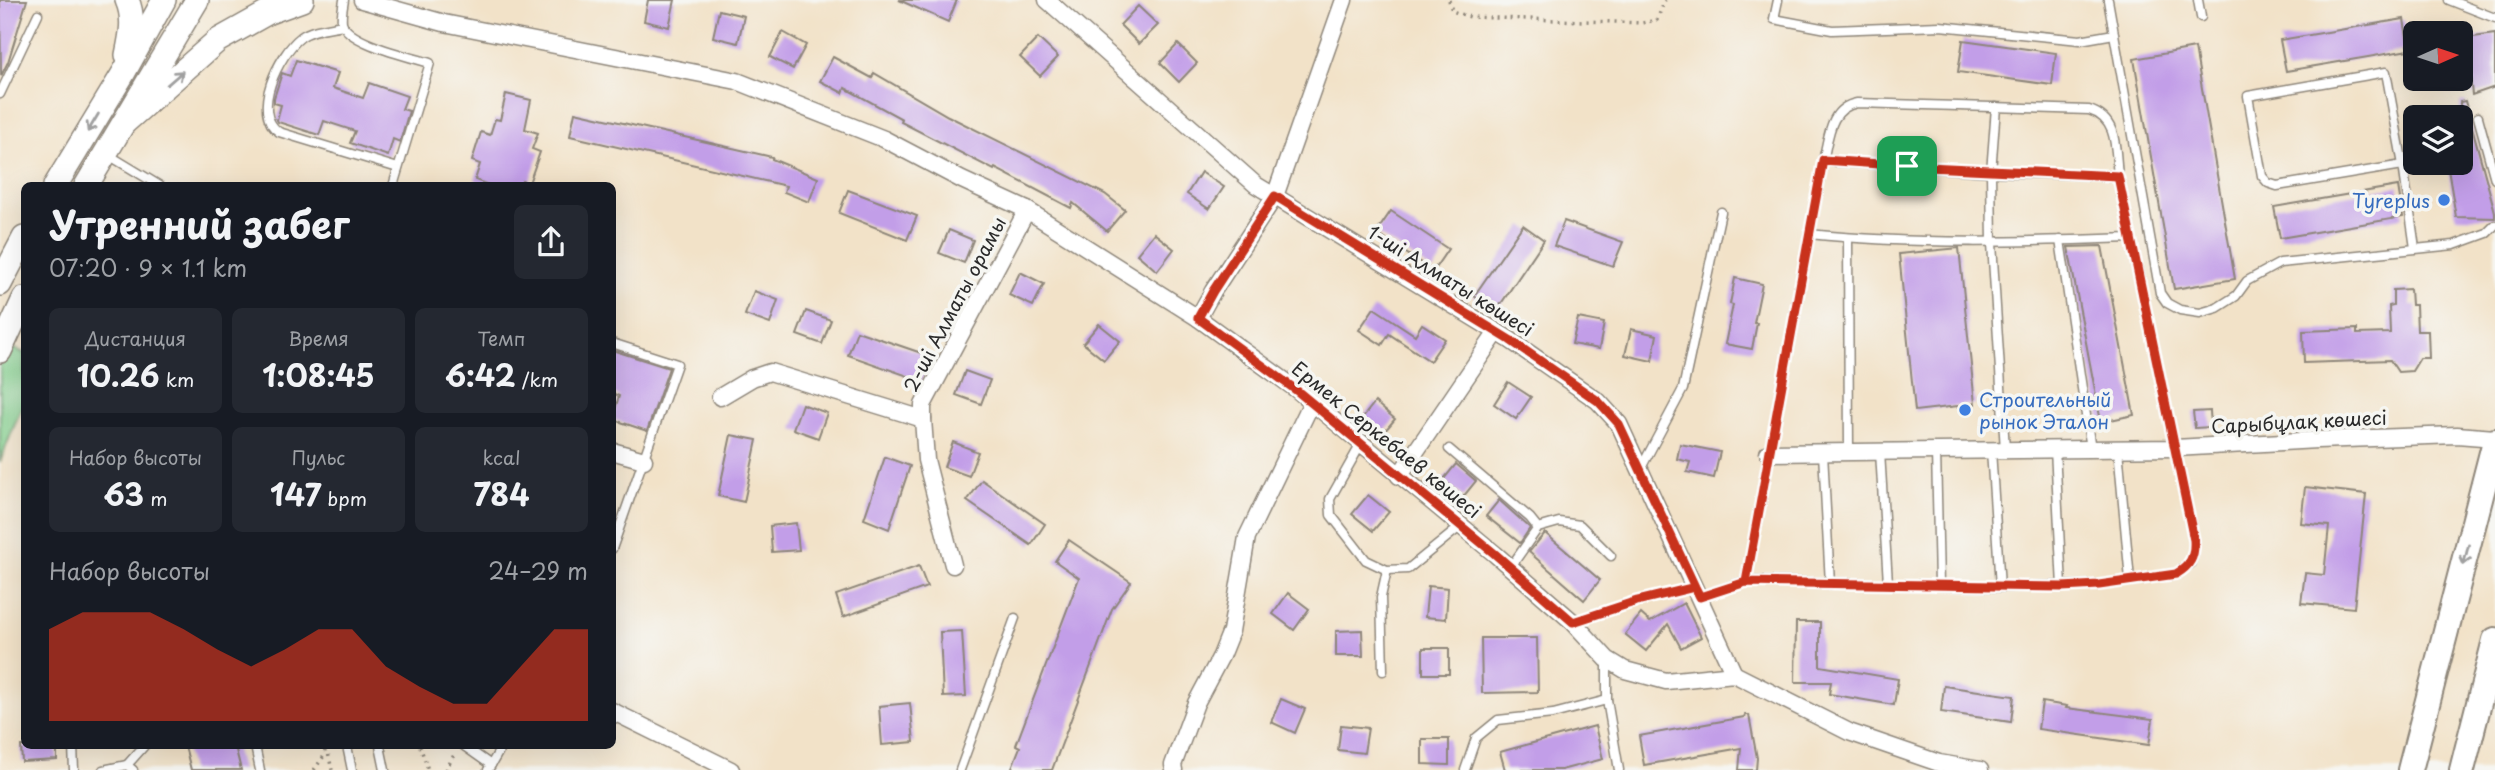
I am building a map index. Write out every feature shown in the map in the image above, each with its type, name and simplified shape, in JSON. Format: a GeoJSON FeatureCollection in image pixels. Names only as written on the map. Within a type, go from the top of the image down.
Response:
{"type":"FeatureCollection","features":[{"type":"Feature","properties":{"kind":"main road"},"geometry":{"type":"LineString","coordinates":[[123,74],[132,32],[131,10],[127,0]]}},
{"type":"Feature","properties":{"kind":"main road"},"geometry":{"type":"LineString","coordinates":[[57,182],[164,0]]}},
{"type":"Feature","properties":{"kind":"main road"},"geometry":{"type":"LineString","coordinates":[[88,182],[197,0]]}},
{"type":"Feature","properties":{"kind":"main road"},"geometry":{"type":"LineString","coordinates":[[124,123],[217,41],[269,12],[302,0]]}},
{"type":"Feature","properties":{"kind":"main road"},"geometry":{"type":"LineString","coordinates":[[0,284],[21,244]]}},
{"type":"Feature","properties":{"kind":"main road"},"geometry":{"type":"LineString","coordinates":[[0,351],[21,306]]}},
{"type":"Feature","properties":{"kind":"main road"},"geometry":{"type":"LineString","coordinates":[[2410,770],[2495,440]]}},
{"type":"Feature","properties":{"kind":"main road"},"geometry":{"type":"LineString","coordinates":[[2462,770],[2495,640]]}},
{"type":"Feature","properties":{"kind":"street","name":"Ермек Серкебаев көшесі"},"geometry":{"type":"LineString","coordinates":[[362,0],[444,23],[737,81],[884,139],[1027,210],[1198,318],[1312,402],[1461,526],[1573,622],[1607,659],[1625,670],[1666,681],[1734,674]]}},
{"type":"Feature","properties":{"kind":"street","name":"1-ші Алматы көшесі"},"geometry":{"type":"LineString","coordinates":[[1047,0],[1256,185],[1497,332],[1598,401],[1619,424],[1641,468],[1734,674]]}},
{"type":"Feature","properties":{"kind":"street"},"geometry":{"type":"LineString","coordinates":[[1198,318],[1275,196],[1344,0]]}},
{"type":"Feature","properties":{"kind":"street","name":"2-ші Алматы орамы"},"geometry":{"type":"LineString","coordinates":[[953,565],[926,460],[923,405],[1027,210]]}},
{"type":"Feature","properties":{"kind":"street"},"geometry":{"type":"LineString","coordinates":[[1399,476],[1497,332]]}},
{"type":"Feature","properties":{"kind":"street","name":"2-ші Алматы орамы"},"geometry":{"type":"LineString","coordinates":[[720,397],[752,378],[769,373],[923,419]]}},
{"type":"Feature","properties":{"kind":"street"},"geometry":{"type":"LineString","coordinates":[[1174,770],[1173,765],[1196,703],[1231,631],[1247,537],[1312,402]]}},
{"type":"Feature","properties":{"kind":"street","name":"Сарыбұлақ көшесі"},"geometry":{"type":"LineString","coordinates":[[1768,453],[2175,448],[2443,436],[2495,440]]}},
{"type":"Feature","properties":{"kind":"street"},"geometry":{"type":"LineString","coordinates":[[616,452],[643,460]]}},
{"type":"Feature","properties":{"kind":"street"},"geometry":{"type":"LineString","coordinates":[[1734,674],[1849,732],[1938,766],[1980,770]]}},
{"type":"Feature","properties":{"kind":"street"},"geometry":{"type":"LineString","coordinates":[[616,713],[731,770]]}},
{"type":"Feature","properties":{"kind":"lane"},"geometry":{"type":"LineString","coordinates":[[343,25],[344,0]]}},
{"type":"Feature","properties":{"kind":"lane"},"geometry":{"type":"LineString","coordinates":[[1778,0],[1774,19],[1832,30],[1940,26],[2080,40],[2114,34]]}},
{"type":"Feature","properties":{"kind":"lane"},"geometry":{"type":"LineString","coordinates":[[2108,0],[2160,293],[2167,303],[2180,310],[2200,313],[2217,308],[2236,296],[2247,281],[2280,263],[2454,245],[2472,241],[2495,225]]}},
{"type":"Feature","properties":{"kind":"lane"},"geometry":{"type":"LineString","coordinates":[[2198,0],[2202,17]]}},
{"type":"Feature","properties":{"kind":"lane"},"geometry":{"type":"LineString","coordinates":[[2449,0],[2495,18]]}},
{"type":"Feature","properties":{"kind":"lane"},"geometry":{"type":"LineString","coordinates":[[0,94],[38,14]]}},
{"type":"Feature","properties":{"kind":"lane"},"geometry":{"type":"LineString","coordinates":[[343,25],[301,37],[289,51],[268,92],[267,119],[271,127],[279,132],[398,168]]}},
{"type":"Feature","properties":{"kind":"lane"},"geometry":{"type":"LineString","coordinates":[[343,25],[359,39],[430,63],[394,182]]}},
{"type":"Feature","properties":{"kind":"lane"},"geometry":{"type":"LineString","coordinates":[[2386,72],[2403,165],[2277,186],[2268,183],[2262,176],[2248,96],[2386,72]]}},
{"type":"Feature","properties":{"kind":"lane"},"geometry":{"type":"LineString","coordinates":[[1697,592],[1746,582],[2062,587],[2099,585],[2176,574],[2185,569],[2193,556],[2194,540],[2118,176],[2112,130],[2100,113],[2090,110],[1857,103],[1846,105],[1836,113],[1823,160],[1746,582]]}},
{"type":"Feature","properties":{"kind":"lane"},"geometry":{"type":"LineString","coordinates":[[1996,107],[1991,172],[2000,587]]}},
{"type":"Feature","properties":{"kind":"lane"},"geometry":{"type":"LineString","coordinates":[[2478,117],[2495,179]]}},
{"type":"Feature","properties":{"kind":"lane"},"geometry":{"type":"LineString","coordinates":[[105,152],[154,182]]}},
{"type":"Feature","properties":{"kind":"lane"},"geometry":{"type":"LineString","coordinates":[[1823,160],[1991,172],[2118,176]]}},
{"type":"Feature","properties":{"kind":"lane"},"geometry":{"type":"LineString","coordinates":[[2404,175],[2415,248]]}},
{"type":"Feature","properties":{"kind":"lane"},"geometry":{"type":"LineString","coordinates":[[1641,468],[1684,389],[1721,212]]}},
{"type":"Feature","properties":{"kind":"lane"},"geometry":{"type":"LineString","coordinates":[[1810,234],[1848,238],[1992,243],[2132,238]]}},
{"type":"Feature","properties":{"kind":"lane"},"geometry":{"type":"LineString","coordinates":[[1848,238],[1849,452]]}},
{"type":"Feature","properties":{"kind":"lane"},"geometry":{"type":"LineString","coordinates":[[2060,240],[2091,449]]}},
{"type":"Feature","properties":{"kind":"lane"},"geometry":{"type":"LineString","coordinates":[[616,344],[677,364],[616,538]]}},
{"type":"Feature","properties":{"kind":"lane"},"geometry":{"type":"LineString","coordinates":[[1361,444],[1330,499],[1331,515],[1366,559],[1387,570],[1408,569],[1461,526]]}},
{"type":"Feature","properties":{"kind":"lane"},"geometry":{"type":"LineString","coordinates":[[1448,449],[1530,518],[1538,528]]}},
{"type":"Feature","properties":{"kind":"lane"},"geometry":{"type":"LineString","coordinates":[[2055,449],[2062,587]]}},
{"type":"Feature","properties":{"kind":"lane"},"geometry":{"type":"LineString","coordinates":[[2118,449],[2130,580]]}},
{"type":"Feature","properties":{"kind":"lane"},"geometry":{"type":"LineString","coordinates":[[1936,451],[1939,584]]}},
{"type":"Feature","properties":{"kind":"lane"},"geometry":{"type":"LineString","coordinates":[[1880,452],[1888,583]]}},
{"type":"Feature","properties":{"kind":"lane"},"geometry":{"type":"LineString","coordinates":[[1823,453],[1830,584]]}},
{"type":"Feature","properties":{"kind":"lane"},"geometry":{"type":"LineString","coordinates":[[1510,568],[1538,528],[1559,522],[1580,525],[1611,556]]}},
{"type":"Feature","properties":{"kind":"lane"},"geometry":{"type":"LineString","coordinates":[[1383,671],[1381,597],[1387,570]]}},
{"type":"Feature","properties":{"kind":"lane"},"geometry":{"type":"LineString","coordinates":[[960,770],[1015,618]]}},
{"type":"Feature","properties":{"kind":"lane"},"geometry":{"type":"LineString","coordinates":[[1607,659],[1607,700],[1619,770]]}},
{"type":"Feature","properties":{"kind":"lane"},"geometry":{"type":"LineString","coordinates":[[1465,770],[1476,738],[1498,720],[1553,714],[1607,700]]}},
{"type":"Feature","properties":{"kind":"lane"},"geometry":{"type":"LineString","coordinates":[[73,749],[74,770]]}},
{"type":"Feature","properties":{"kind":"lane"},"geometry":{"type":"LineString","coordinates":[[103,770],[130,767],[142,749]]}},
{"type":"Feature","properties":{"kind":"lane"},"geometry":{"type":"LineString","coordinates":[[256,749],[260,770]]}},
{"type":"Feature","properties":{"kind":"lane"},"geometry":{"type":"LineString","coordinates":[[348,749],[352,770]]}},
{"type":"Feature","properties":{"kind":"lane"},"geometry":{"type":"LineString","coordinates":[[381,749],[385,770]]}},
{"type":"Feature","properties":{"kind":"lane"},"geometry":{"type":"LineString","coordinates":[[465,749],[489,768],[500,749]]}},
{"type":"Feature","properties":{"kind":"path"},"geometry":{"type":"LineString","coordinates":[[1449,0],[1452,10],[1470,16],[1642,23],[1657,20],[1665,0]]}},
{"type":"Feature","properties":{"kind":"path"},"geometry":{"type":"LineString","coordinates":[[1573,622],[1637,601],[1697,592]]}},
{"type":"Feature","properties":{"kind":"path"},"geometry":{"type":"LineString","coordinates":[[314,770],[324,756],[325,749]]}},
{"type":"Feature","properties":{"kind":"path"},"geometry":{"type":"LineString","coordinates":[[327,749],[332,770]]}},
{"type":"Feature","properties":{"kind":"path"},"geometry":{"type":"LineString","coordinates":[[421,749],[428,770]]}},
{"type":"Feature","properties":{"kind":"path"},"geometry":{"type":"LineString","coordinates":[[446,770],[459,749]]}},
{"type":"Feature","properties":{"kind":"green space"},"geometry":{"type":"Polygon","coordinates":[[[10,347],[21,352],[21,409],[0,462],[0,364],[10,347]]]}},
{"type":"Feature","properties":{"kind":"building"},"geometry":{"type":"Polygon","coordinates":[[[0,0],[27,0],[1,76],[0,0]]]}},
{"type":"Feature","properties":{"kind":"building"},"geometry":{"type":"Polygon","coordinates":[[[648,0],[675,0],[669,27],[644,21],[648,0]]]}},
{"type":"Feature","properties":{"kind":"building"},"geometry":{"type":"Polygon","coordinates":[[[899,0],[957,0],[948,22],[899,0]]]}},
{"type":"Feature","properties":{"kind":"building"},"geometry":{"type":"Polygon","coordinates":[[[1138,6],[1158,25],[1139,44],[1120,25],[1138,6]]]}},
{"type":"Feature","properties":{"kind":"building"},"geometry":{"type":"Polygon","coordinates":[[[719,10],[744,16],[738,43],[713,37],[719,10]]]}},
{"type":"Feature","properties":{"kind":"building"},"geometry":{"type":"Polygon","coordinates":[[[2404,21],[2403,51],[2286,71],[2280,40],[2404,21]]]}},
{"type":"Feature","properties":{"kind":"building"},"geometry":{"type":"Polygon","coordinates":[[[783,32],[806,45],[793,69],[770,57],[783,32]]]}},
{"type":"Feature","properties":{"kind":"building"},"geometry":{"type":"Polygon","coordinates":[[[2495,34],[2495,87],[2472,95],[2473,91],[2473,37],[2495,34]]]}},
{"type":"Feature","properties":{"kind":"building"},"geometry":{"type":"Polygon","coordinates":[[[1038,38],[1058,57],[1040,76],[1020,57],[1038,38]]]}},
{"type":"Feature","properties":{"kind":"building"},"geometry":{"type":"Polygon","coordinates":[[[1963,40],[2056,53],[2052,85],[1958,72],[1963,40]]]}},
{"type":"Feature","properties":{"kind":"building"},"geometry":{"type":"Polygon","coordinates":[[[1178,44],[1197,63],[1179,82],[1160,63],[1178,44]]]}},
{"type":"Feature","properties":{"kind":"building"},"geometry":{"type":"Polygon","coordinates":[[[2195,48],[2235,279],[2174,289],[2134,59],[2195,48]]]}},
{"type":"Feature","properties":{"kind":"building"},"geometry":{"type":"Polygon","coordinates":[[[833,57],[872,78],[874,73],[948,116],[1105,194],[1125,210],[1107,231],[1073,203],[1071,208],[901,122],[902,119],[845,88],[843,93],[820,81],[833,57]]]}},
{"type":"Feature","properties":{"kind":"building"},"geometry":{"type":"Polygon","coordinates":[[[296,60],[338,73],[333,88],[363,98],[369,83],[407,96],[402,109],[409,111],[400,142],[393,139],[388,156],[350,143],[355,131],[324,121],[319,135],[278,122],[281,105],[274,103],[274,98],[282,73],[290,76],[296,60]]]}},
{"type":"Feature","properties":{"kind":"building"},"geometry":{"type":"Polygon","coordinates":[[[506,94],[531,100],[525,129],[538,133],[532,149],[540,152],[529,182],[475,180],[480,164],[472,161],[481,132],[490,135],[495,119],[500,120],[506,94]]]}},
{"type":"Feature","properties":{"kind":"building"},"geometry":{"type":"Polygon","coordinates":[[[575,112],[772,157],[818,178],[809,202],[784,192],[786,186],[570,136],[575,112]]]}},
{"type":"Feature","properties":{"kind":"building"},"geometry":{"type":"Polygon","coordinates":[[[2473,131],[2495,218],[2456,217],[2449,175],[2473,175],[2473,131]]]}},
{"type":"Feature","properties":{"kind":"building"},"geometry":{"type":"Polygon","coordinates":[[[1201,172],[1224,187],[1209,209],[1187,194],[1201,172]]]}},
{"type":"Feature","properties":{"kind":"building"},"geometry":{"type":"Polygon","coordinates":[[[2398,186],[2403,217],[2280,238],[2274,207],[2398,186]]]}},
{"type":"Feature","properties":{"kind":"building"},"geometry":{"type":"Polygon","coordinates":[[[848,190],[917,216],[907,240],[839,213],[848,190]]]}},
{"type":"Feature","properties":{"kind":"building"},"geometry":{"type":"Polygon","coordinates":[[[1391,211],[1448,249],[1433,271],[1376,233],[1391,211]]]}},
{"type":"Feature","properties":{"kind":"building"},"geometry":{"type":"Polygon","coordinates":[[[1564,221],[1623,242],[1613,266],[1554,246],[1564,221]]]}},
{"type":"Feature","properties":{"kind":"building"},"geometry":{"type":"Polygon","coordinates":[[[1523,225],[1544,240],[1496,311],[1474,296],[1523,225]]]}},
{"type":"Feature","properties":{"kind":"building"},"geometry":{"type":"Polygon","coordinates":[[[949,230],[973,240],[964,263],[939,253],[949,230]]]}},
{"type":"Feature","properties":{"kind":"building"},"geometry":{"type":"Polygon","coordinates":[[[1154,233],[1174,249],[1157,271],[1137,254],[1154,233]]]}},
{"type":"Feature","properties":{"kind":"building"},"geometry":{"type":"Polygon","coordinates":[[[2102,246],[2134,415],[2101,422],[2068,247],[2102,246]]]}},
{"type":"Feature","properties":{"kind":"building"},"geometry":{"type":"Polygon","coordinates":[[[1959,248],[1975,404],[1915,411],[1899,254],[1959,248]]]}},
{"type":"Feature","properties":{"kind":"building"},"geometry":{"type":"Polygon","coordinates":[[[1020,272],[1044,284],[1033,306],[1009,295],[1020,272]]]}},
{"type":"Feature","properties":{"kind":"building"},"geometry":{"type":"Polygon","coordinates":[[[1735,278],[1762,284],[1752,349],[1725,344],[1735,278]]]}},
{"type":"Feature","properties":{"kind":"building"},"geometry":{"type":"Polygon","coordinates":[[[2410,289],[2411,305],[2416,305],[2417,331],[2428,331],[2429,358],[2420,358],[2412,371],[2398,372],[2390,360],[2304,363],[2303,331],[2357,329],[2357,334],[2390,333],[2389,306],[2393,305],[2393,290],[2410,289]]]}},
{"type":"Feature","properties":{"kind":"building"},"geometry":{"type":"Polygon","coordinates":[[[754,291],[778,300],[770,324],[745,315],[754,291]]]}},
{"type":"Feature","properties":{"kind":"building"},"geometry":{"type":"Polygon","coordinates":[[[1374,308],[1415,335],[1422,324],[1445,339],[1430,361],[1389,334],[1382,345],[1359,330],[1374,308]]]}},
{"type":"Feature","properties":{"kind":"building"},"geometry":{"type":"Polygon","coordinates":[[[806,311],[831,320],[822,344],[797,335],[806,311]]]}},
{"type":"Feature","properties":{"kind":"building"},"geometry":{"type":"Polygon","coordinates":[[[1578,318],[1604,323],[1599,349],[1572,344],[1578,318]]]}},
{"type":"Feature","properties":{"kind":"building"},"geometry":{"type":"Polygon","coordinates":[[[1099,324],[1120,341],[1104,360],[1083,343],[1099,324]]]}},
{"type":"Feature","properties":{"kind":"building"},"geometry":{"type":"Polygon","coordinates":[[[1631,329],[1657,335],[1652,361],[1625,355],[1631,329]]]}},
{"type":"Feature","properties":{"kind":"building"},"geometry":{"type":"Polygon","coordinates":[[[857,331],[930,356],[922,381],[848,355],[857,331]]]}},
{"type":"Feature","properties":{"kind":"building"},"geometry":{"type":"Polygon","coordinates":[[[616,351],[669,368],[647,431],[616,420],[619,396],[616,395],[616,351]]]}},
{"type":"Feature","properties":{"kind":"building"},"geometry":{"type":"Polygon","coordinates":[[[965,371],[990,380],[981,404],[956,395],[965,371]]]}},
{"type":"Feature","properties":{"kind":"building"},"geometry":{"type":"Polygon","coordinates":[[[1508,382],[1531,397],[1516,419],[1494,404],[1508,382]]]}},
{"type":"Feature","properties":{"kind":"building"},"geometry":{"type":"Polygon","coordinates":[[[1375,402],[1395,419],[1379,438],[1359,422],[1375,402]]]}},
{"type":"Feature","properties":{"kind":"building"},"geometry":{"type":"Polygon","coordinates":[[[802,404],[827,413],[818,438],[793,429],[802,404]]]}},
{"type":"Feature","properties":{"kind":"building"},"geometry":{"type":"Polygon","coordinates":[[[2210,411],[2211,427],[2195,428],[2193,412],[2210,411]]]}},
{"type":"Feature","properties":{"kind":"building"},"geometry":{"type":"Polygon","coordinates":[[[731,435],[757,440],[744,502],[718,496],[731,435]]]}},
{"type":"Feature","properties":{"kind":"building"},"geometry":{"type":"Polygon","coordinates":[[[953,442],[978,452],[969,476],[944,467],[953,442]]]}},
{"type":"Feature","properties":{"kind":"building"},"geometry":{"type":"Polygon","coordinates":[[[1680,444],[1720,452],[1714,478],[1687,472],[1690,462],[1677,459],[1680,444]]]}},
{"type":"Feature","properties":{"kind":"building"},"geometry":{"type":"Polygon","coordinates":[[[885,457],[910,466],[889,529],[864,519],[885,457]]]}},
{"type":"Feature","properties":{"kind":"building"},"geometry":{"type":"Polygon","coordinates":[[[1456,464],[1476,481],[1463,497],[1443,480],[1456,464]]]}},
{"type":"Feature","properties":{"kind":"building"},"geometry":{"type":"Polygon","coordinates":[[[982,480],[1045,524],[1031,545],[967,501],[982,480]]]}},
{"type":"Feature","properties":{"kind":"building"},"geometry":{"type":"Polygon","coordinates":[[[2305,487],[2366,494],[2354,608],[2301,603],[2305,573],[2324,575],[2329,526],[2301,523],[2305,487]]]}},
{"type":"Feature","properties":{"kind":"building"},"geometry":{"type":"Polygon","coordinates":[[[1368,495],[1389,512],[1373,531],[1352,514],[1368,495]]]}},
{"type":"Feature","properties":{"kind":"building"},"geometry":{"type":"Polygon","coordinates":[[[1499,500],[1530,528],[1520,543],[1486,516],[1499,500]]]}},
{"type":"Feature","properties":{"kind":"building"},"geometry":{"type":"Polygon","coordinates":[[[796,523],[799,550],[772,552],[770,526],[796,523]]]}},
{"type":"Feature","properties":{"kind":"building"},"geometry":{"type":"Polygon","coordinates":[[[1545,533],[1600,580],[1584,600],[1529,552],[1545,533]]]}},
{"type":"Feature","properties":{"kind":"building"},"geometry":{"type":"Polygon","coordinates":[[[1069,540],[1131,582],[1112,609],[1052,770],[1011,770],[1020,747],[1016,745],[1079,578],[1055,561],[1069,540]]]}},
{"type":"Feature","properties":{"kind":"building"},"geometry":{"type":"Polygon","coordinates":[[[919,566],[927,587],[843,617],[836,595],[919,566]]]}},
{"type":"Feature","properties":{"kind":"building"},"geometry":{"type":"Polygon","coordinates":[[[1428,586],[1448,588],[1446,619],[1425,617],[1428,586]]]}},
{"type":"Feature","properties":{"kind":"building"},"geometry":{"type":"Polygon","coordinates":[[[1288,593],[1309,609],[1294,630],[1273,614],[1288,593]]]}},
{"type":"Feature","properties":{"kind":"building"},"geometry":{"type":"Polygon","coordinates":[[[1684,603],[1701,637],[1681,648],[1668,624],[1646,651],[1625,634],[1641,614],[1650,622],[1684,603]]]}},
{"type":"Feature","properties":{"kind":"building"},"geometry":{"type":"Polygon","coordinates":[[[1796,622],[1820,622],[1820,666],[1898,679],[1894,705],[1829,694],[1831,682],[1795,682],[1796,622]]]}},
{"type":"Feature","properties":{"kind":"building"},"geometry":{"type":"Polygon","coordinates":[[[1362,630],[1363,656],[1336,656],[1336,631],[1362,630]]]}},
{"type":"Feature","properties":{"kind":"building"},"geometry":{"type":"Polygon","coordinates":[[[962,631],[966,696],[943,697],[940,632],[962,631]]]}},
{"type":"Feature","properties":{"kind":"building"},"geometry":{"type":"Polygon","coordinates":[[[1481,638],[1537,638],[1538,692],[1482,693],[1481,638]]]}},
{"type":"Feature","properties":{"kind":"building"},"geometry":{"type":"Polygon","coordinates":[[[1423,648],[1449,648],[1449,674],[1423,674],[1423,648]]]}},
{"type":"Feature","properties":{"kind":"building"},"geometry":{"type":"Polygon","coordinates":[[[1944,686],[2014,696],[2011,722],[1941,712],[1944,686]]]}},
{"type":"Feature","properties":{"kind":"building"},"geometry":{"type":"Polygon","coordinates":[[[1281,699],[1305,709],[1295,733],[1271,722],[1281,699]]]}},
{"type":"Feature","properties":{"kind":"building"},"geometry":{"type":"Polygon","coordinates":[[[2042,702],[2067,706],[2066,708],[2153,719],[2149,745],[2038,729],[2042,702]]]}},
{"type":"Feature","properties":{"kind":"building"},"geometry":{"type":"Polygon","coordinates":[[[910,703],[914,742],[882,745],[879,706],[910,703]]]}},
{"type":"Feature","properties":{"kind":"building"},"geometry":{"type":"Polygon","coordinates":[[[1749,715],[1757,758],[1756,770],[1739,770],[1741,748],[1644,765],[1639,736],[1749,715]]]}},
{"type":"Feature","properties":{"kind":"building"},"geometry":{"type":"Polygon","coordinates":[[[1341,725],[1368,728],[1364,753],[1338,750],[1341,725]]]}},
{"type":"Feature","properties":{"kind":"building"},"geometry":{"type":"Polygon","coordinates":[[[1595,726],[1603,759],[1561,770],[1505,770],[1500,752],[1595,726]]]}},
{"type":"Feature","properties":{"kind":"building"},"geometry":{"type":"Polygon","coordinates":[[[1422,739],[1449,739],[1449,765],[1422,764],[1422,739]]]}},
{"type":"Feature","properties":{"kind":"building"},"geometry":{"type":"Polygon","coordinates":[[[21,749],[57,749],[57,760],[22,762],[21,749]]]}},
{"type":"Feature","properties":{"kind":"building"},"geometry":{"type":"Polygon","coordinates":[[[186,749],[236,749],[241,770],[191,770],[186,749]]]}},
{"type":"Feature","properties":{"kind":"place","name":"Tyreplus"},"geometry":{"type":"Point","coordinates":[2444,200]}},
{"type":"Feature","properties":{"kind":"place","name":"Строительный рынок Эталон"},"geometry":{"type":"Point","coordinates":[1965,410]}},
{"type":"Feature","properties":{"kind":"route"},"geometry":{"type":"LineString","coordinates":[[1907,166],[1823,160],[1746,582],[1700,597],[1695,587],[1637,601],[1573,622],[1296,390],[1198,318],[1275,196],[1510,340],[1598,401],[1619,424],[1700,597],[1746,582],[2062,587],[2099,585],[2176,574],[2185,569],[2193,556],[2194,540],[2118,176],[1907,166]]}}]}
